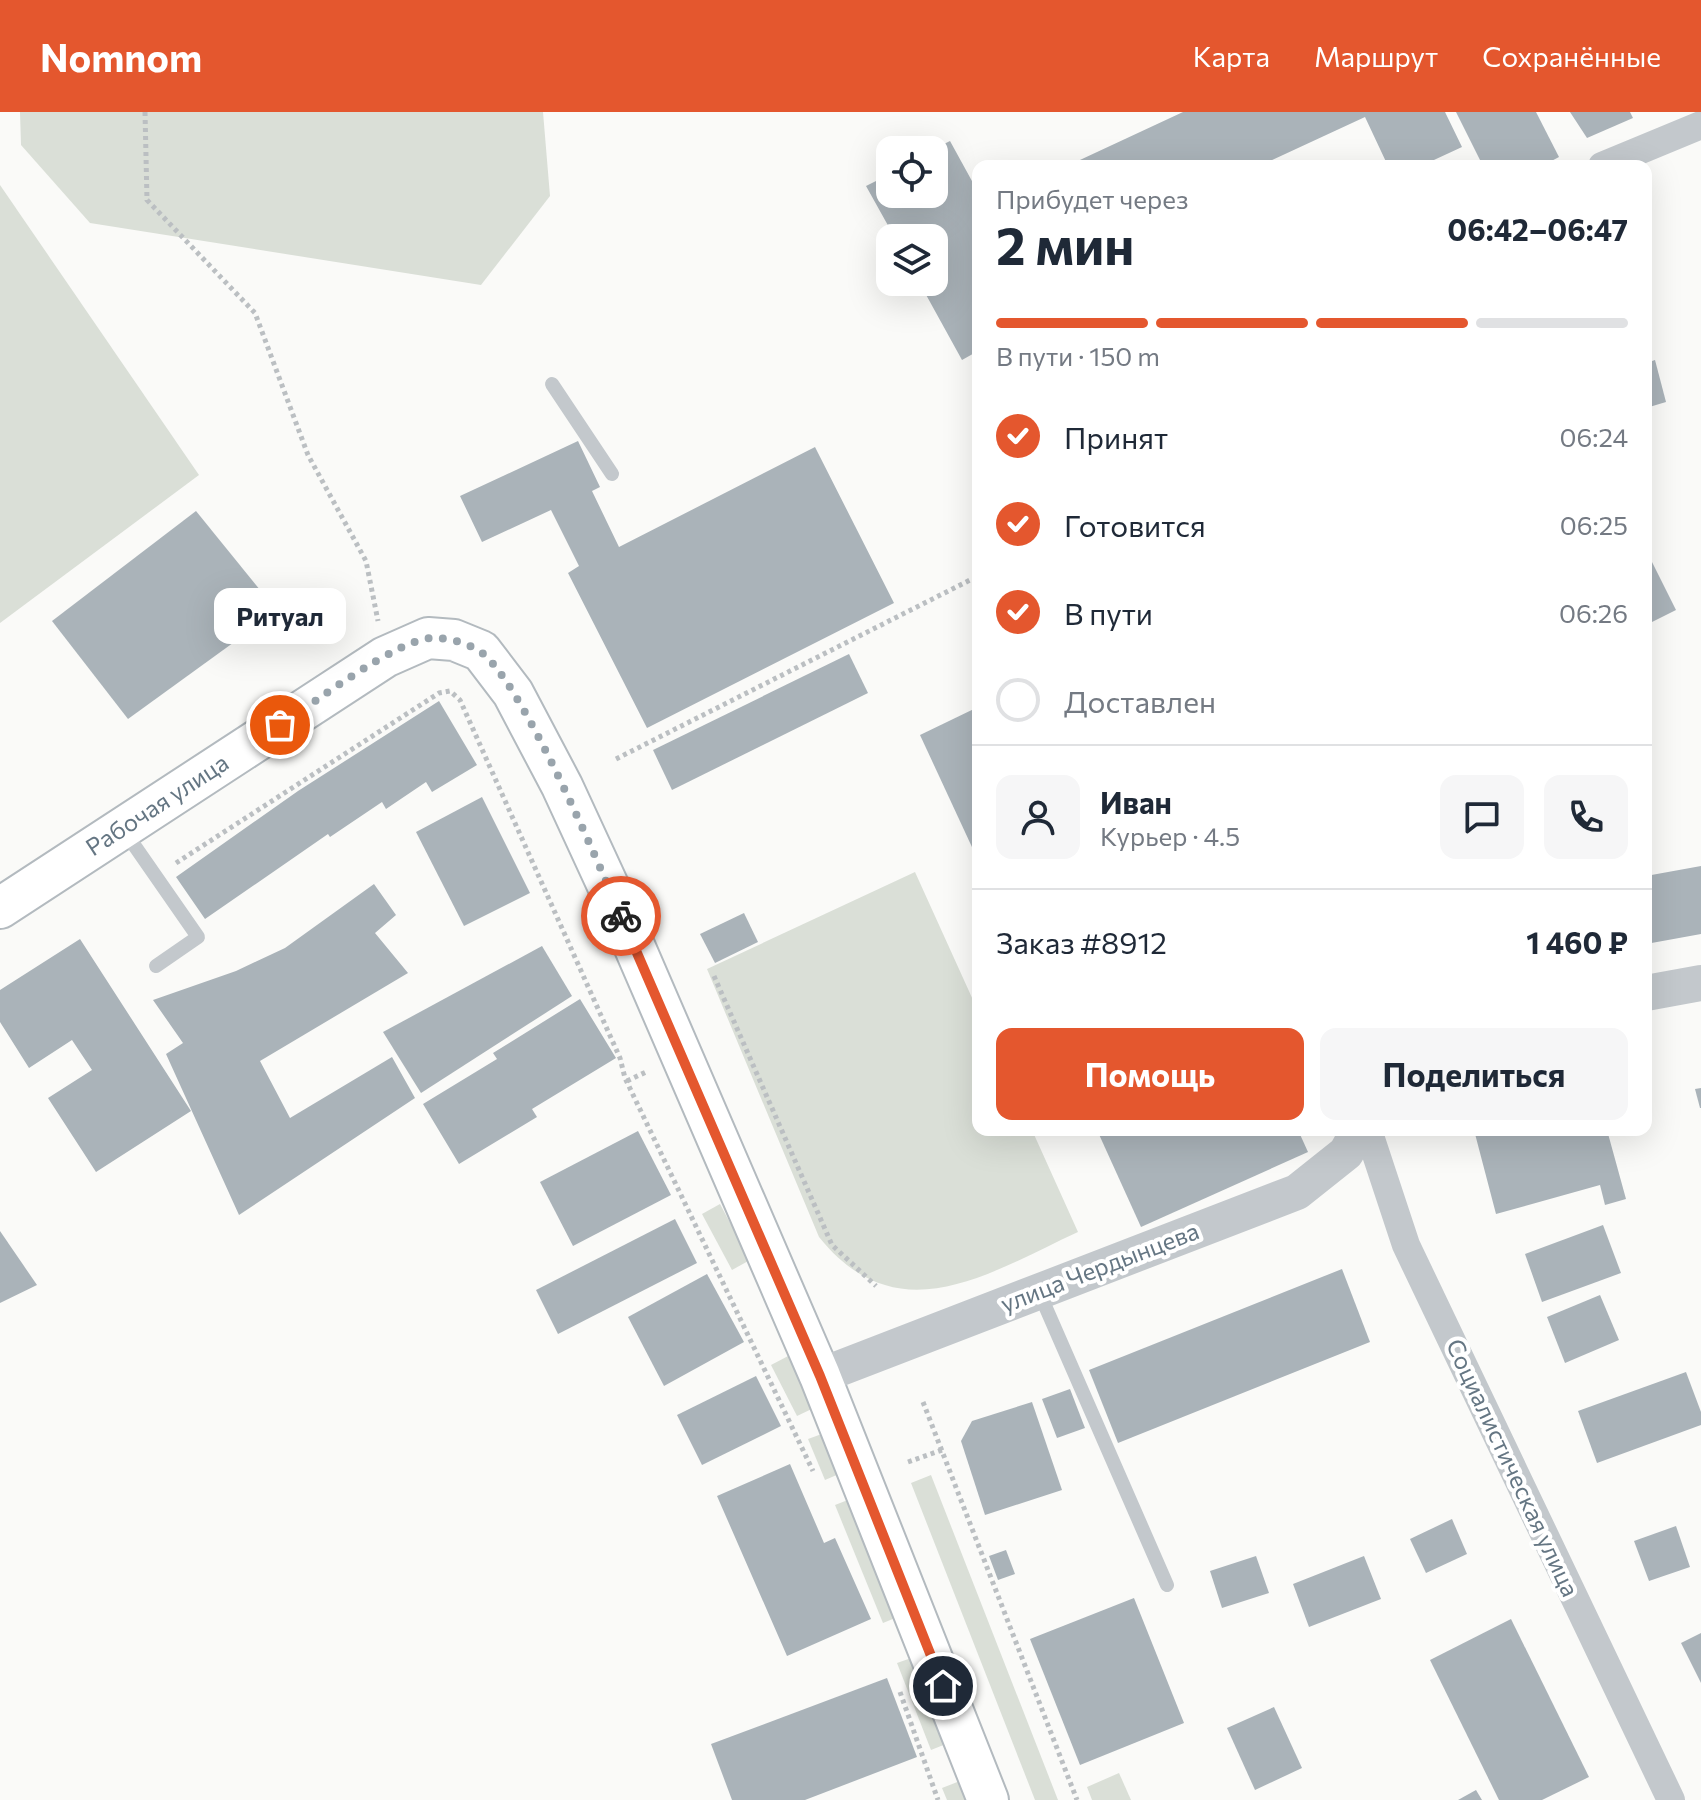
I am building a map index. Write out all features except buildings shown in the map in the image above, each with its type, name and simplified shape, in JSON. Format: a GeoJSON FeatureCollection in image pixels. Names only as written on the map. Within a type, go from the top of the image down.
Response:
{"type":"FeatureCollection","features":[{"type":"Feature","properties":{"kind":"main road","name":"Рабочая улица"},"geometry":{"type":"LineString","coordinates":[[0,908],[385,657],[428,638],[454,640],[481,651],[513,693],[562,786],[610,890],[820,1376],[988,1800]]}},
{"type":"Feature","properties":{"kind":"street"},"geometry":{"type":"LineString","coordinates":[[1616,160],[1701,125]]}},
{"type":"Feature","properties":{"kind":"street"},"geometry":{"type":"LineString","coordinates":[[1652,992],[1701,983]]}},
{"type":"Feature","properties":{"kind":"street","name":"улица Чердынцева"},"geometry":{"type":"LineString","coordinates":[[820,1376],[1297,1192],[1346,1153],[1356,1136]]}},
{"type":"Feature","properties":{"kind":"street","name":"Социалистическая улица"},"geometry":{"type":"LineString","coordinates":[[1370,1136],[1406,1245],[1671,1800]]}},
{"type":"Feature","properties":{"kind":"lane"},"geometry":{"type":"LineString","coordinates":[[552,384],[612,474]]}},
{"type":"Feature","properties":{"kind":"lane"},"geometry":{"type":"LineString","coordinates":[[123,828],[198,937],[156,966]]}},
{"type":"Feature","properties":{"kind":"lane"},"geometry":{"type":"LineString","coordinates":[[1039,1291],[1167,1585]]}},
{"type":"Feature","properties":{"kind":"path"},"geometry":{"type":"LineString","coordinates":[[145,112],[147,200],[255,313],[308,455],[366,561],[385,657]]}},
{"type":"Feature","properties":{"kind":"path"},"geometry":{"type":"LineString","coordinates":[[616,759],[972,579]]}},
{"type":"Feature","properties":{"kind":"path"},"geometry":{"type":"LineString","coordinates":[[156,876],[439,693],[450,691],[460,700],[620,1058],[625,1078],[722,1274],[818,1482]]}},
{"type":"Feature","properties":{"kind":"path"},"geometry":{"type":"LineString","coordinates":[[714,976],[832,1245],[876,1286]]}},
{"type":"Feature","properties":{"kind":"path"},"geometry":{"type":"LineString","coordinates":[[923,1402],[1077,1800]]}},
{"type":"Feature","properties":{"kind":"path"},"geometry":{"type":"LineString","coordinates":[[908,1462],[942,1450]]}},
{"type":"Feature","properties":{"kind":"path"},"geometry":{"type":"LineString","coordinates":[[896,1681],[938,1800]]}},
{"type":"Feature","properties":{"kind":"shaded area"},"geometry":{"type":"Polygon","coordinates":[[[20,112],[543,112],[550,196],[481,285],[90,223],[21,145],[20,112]]]}},
{"type":"Feature","properties":{"kind":"shaded area"},"geometry":{"type":"Polygon","coordinates":[[[0,185],[199,475],[0,623],[0,185]]]}},
{"type":"Feature","properties":{"kind":"shaded area"},"geometry":{"type":"Polygon","coordinates":[[[915,872],[972,998],[972,1136],[1035,1136],[1078,1232],[977,1278],[944,1287],[912,1290],[880,1283],[849,1267],[819,1237],[707,969],[915,872]]]}},
{"type":"Feature","properties":{"kind":"shaded area"},"geometry":{"type":"Polygon","coordinates":[[[720,1204],[750,1260],[732,1270],[702,1214],[720,1204]]]}},
{"type":"Feature","properties":{"kind":"shaded area"},"geometry":{"type":"Polygon","coordinates":[[[792,1354],[818,1406],[797,1416],[771,1365],[792,1354]]]}},
{"type":"Feature","properties":{"kind":"shaded area"},"geometry":{"type":"Polygon","coordinates":[[[830,1431],[846,1471],[825,1480],[808,1439],[830,1431]]]}},
{"type":"Feature","properties":{"kind":"shaded area"},"geometry":{"type":"Polygon","coordinates":[[[931,1475],[1058,1800],[1035,1800],[911,1483],[931,1475]]]}},
{"type":"Feature","properties":{"kind":"shaded area"},"geometry":{"type":"Polygon","coordinates":[[[858,1496],[905,1614],[883,1623],[835,1505],[858,1496]]]}},
{"type":"Feature","properties":{"kind":"shaded area"},"geometry":{"type":"Polygon","coordinates":[[[917,1656],[951,1742],[931,1750],[897,1663],[917,1656]]]}},
{"type":"Feature","properties":{"kind":"shaded area"},"geometry":{"type":"Polygon","coordinates":[[[1119,1773],[1131,1800],[1092,1800],[1087,1787],[1119,1773]]]}},
{"type":"Feature","properties":{"kind":"shaded area"},"geometry":{"type":"Polygon","coordinates":[[[965,1779],[973,1800],[947,1800],[942,1788],[965,1779]]]}},
{"type":"Feature","properties":{"kind":"way so far"},"geometry":{"type":"LineString","coordinates":[[280,725],[385,657],[428,638],[454,640],[481,651],[513,693],[562,786],[621,916]]}},
{"type":"Feature","properties":{"kind":"place","name":"Ритуал"},"geometry":{"type":"Point","coordinates":[280,725]}},
{"type":"Feature","properties":{"kind":"route"},"geometry":{"type":"LineString","coordinates":[[621,916],[820,1376],[943,1686]]}}]}
